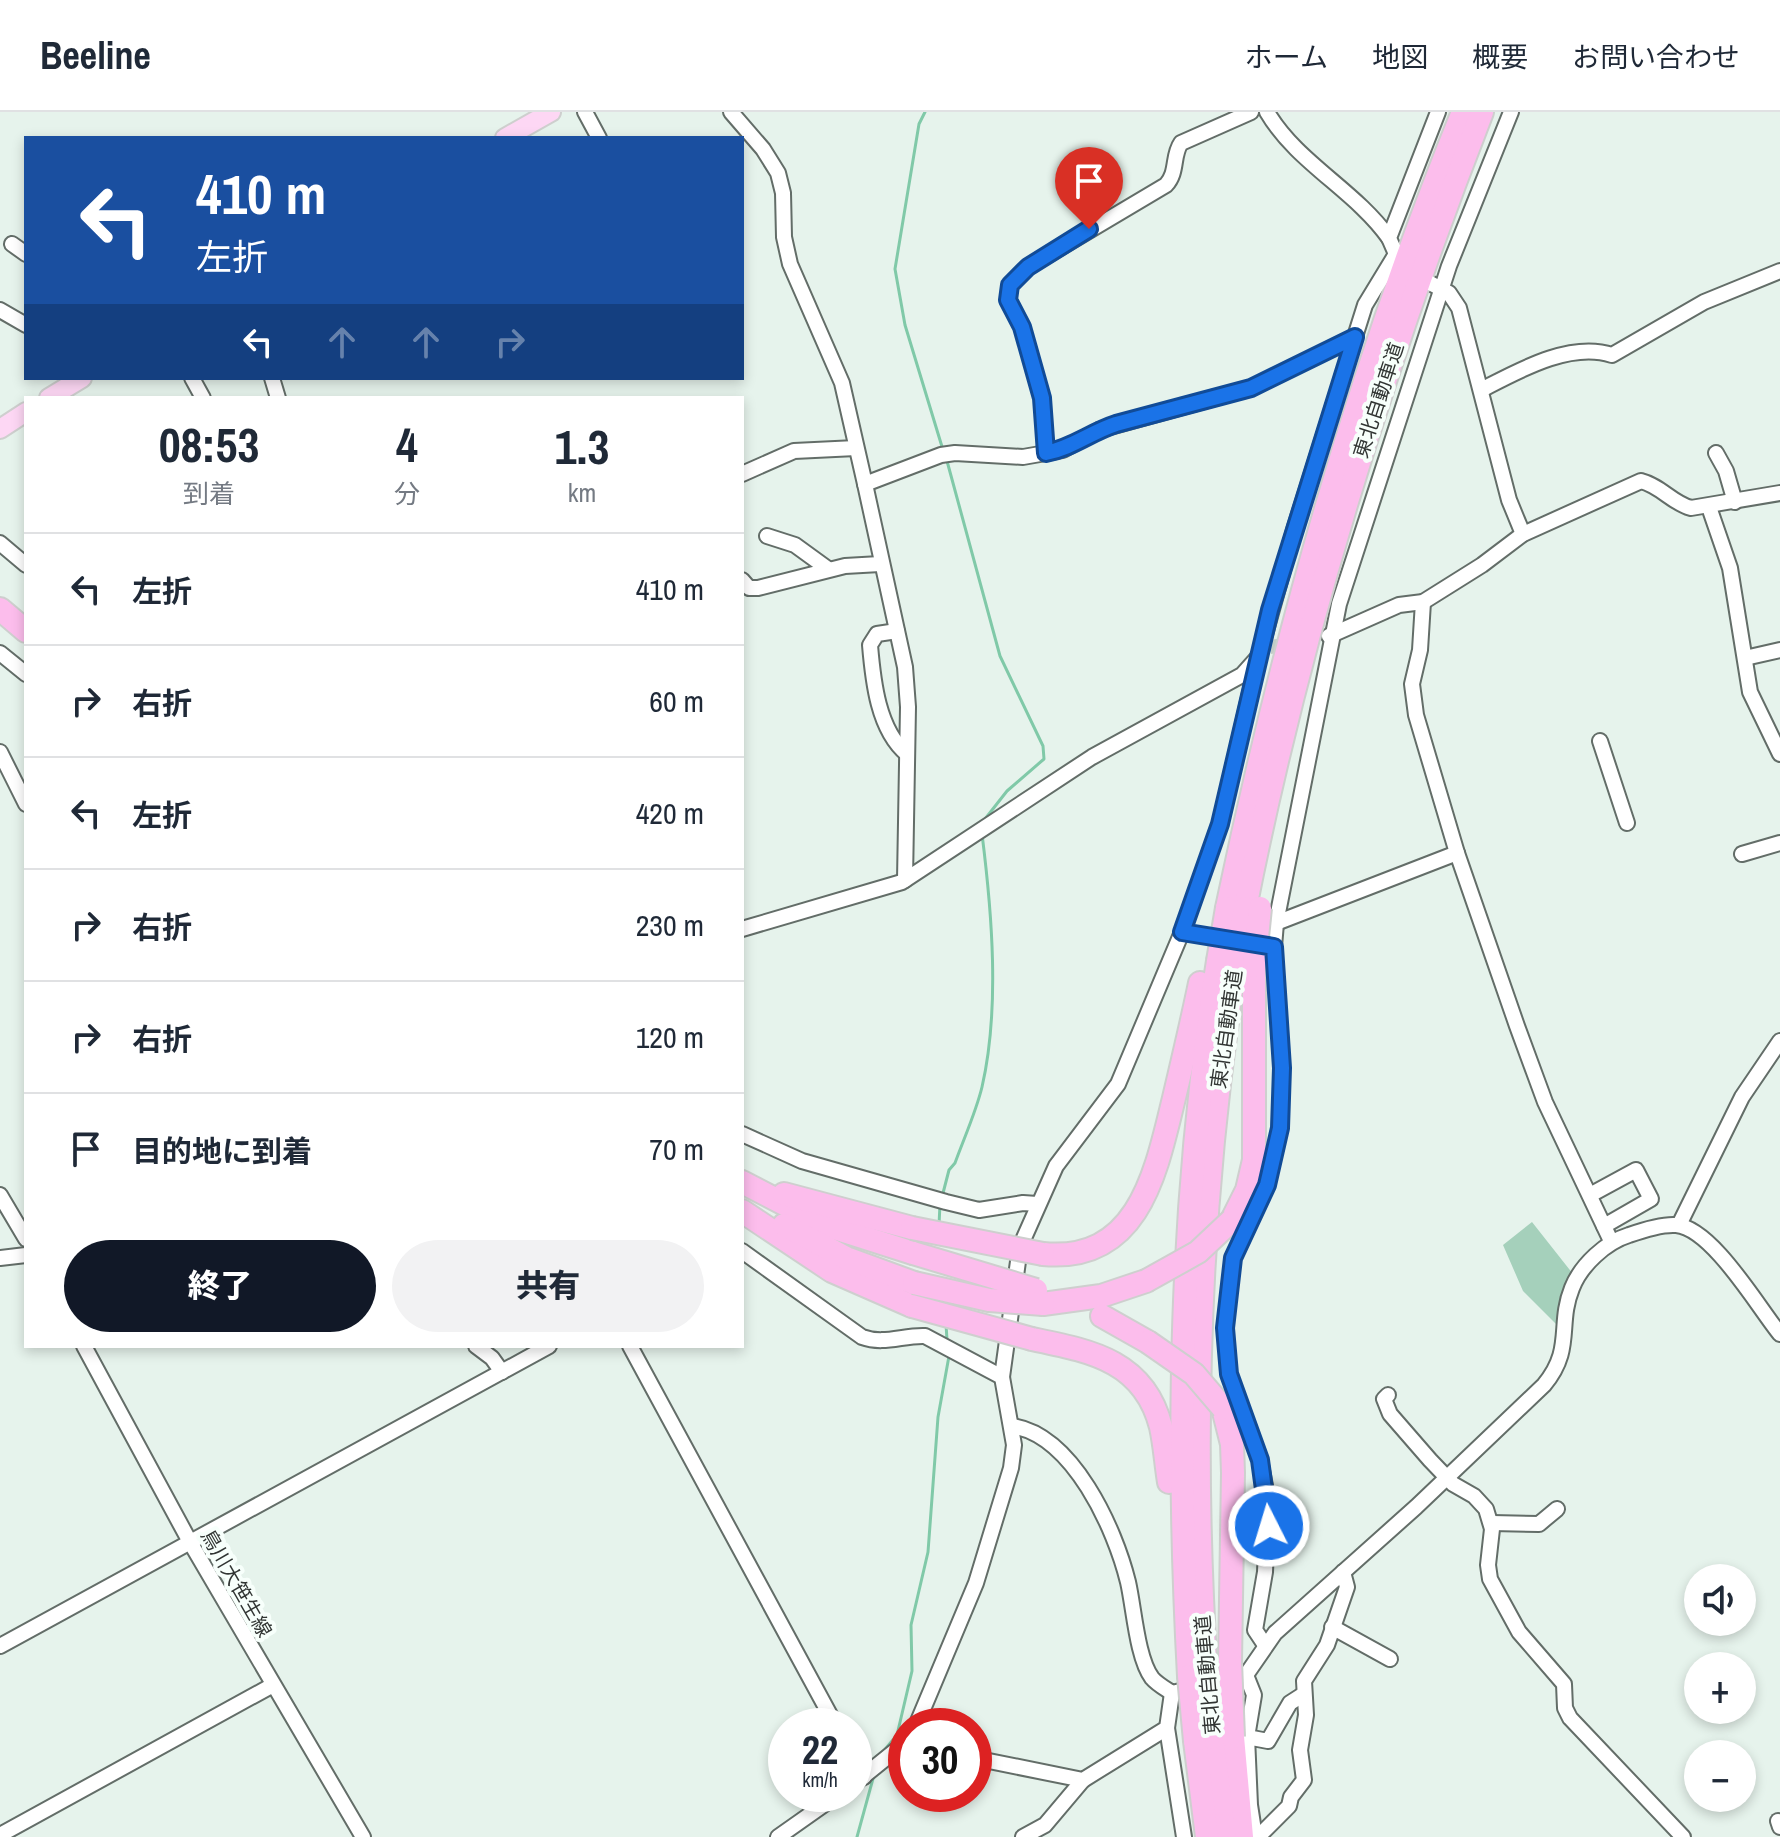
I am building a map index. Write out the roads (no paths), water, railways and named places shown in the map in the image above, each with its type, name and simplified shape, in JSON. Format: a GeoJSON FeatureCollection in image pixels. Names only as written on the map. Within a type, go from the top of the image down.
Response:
{"type":"FeatureCollection","features":[{"type":"Feature","properties":{"kind":"highway","name":"東北自動車道"},"geometry":{"type":"LineString","coordinates":[[1245,911],[1273,695],[1345,444],[1402,273],[1463,112]]}},
{"type":"Feature","properties":{"kind":"highway","name":"東北自動車道"},"geometry":{"type":"LineString","coordinates":[[1225,1837],[1222,1738],[1195,1672],[1199,1294],[1228,963],[1245,911],[1284,724],[1328,558],[1414,293],[1482,112]]}},
{"type":"Feature","properties":{"kind":"highway"},"geometry":{"type":"LineString","coordinates":[[0,609],[24,629]]}},
{"type":"Feature","properties":{"kind":"highway"},"geometry":{"type":"LineString","coordinates":[[744,1181],[912,1228],[1043,1254],[1070,1255],[1105,1243],[1129,1221],[1144,1198],[1167,1125],[1245,911]]}},
{"type":"Feature","properties":{"kind":"highway"},"geometry":{"type":"LineString","coordinates":[[744,1202],[832,1251],[914,1283],[976,1298],[1101,1296],[1146,1281],[1198,1252],[1232,1220],[1247,1190],[1254,1160],[1228,963]]}},
{"type":"Feature","properties":{"kind":"highway"},"geometry":{"type":"LineString","coordinates":[[744,1181],[825,1225],[1041,1296]]}},
{"type":"Feature","properties":{"kind":"highway"},"geometry":{"type":"LineString","coordinates":[[744,1212],[832,1271],[912,1306],[1092,1353],[1113,1362],[1142,1386],[1156,1409],[1164,1443],[1195,1672]]}},
{"type":"Feature","properties":{"kind":"highway"},"geometry":{"type":"LineString","coordinates":[[1102,1316],[1148,1342],[1194,1374],[1223,1408],[1230,1434],[1238,1668],[1222,1738],[1242,1837]]}},
{"type":"Feature","properties":{"kind":"highway","name":"東北自動車道"},"geometry":{"type":"LineString","coordinates":[[1207,1837],[1222,1738]]}},
{"type":"Feature","properties":{"kind":"main road"},"geometry":{"type":"LineString","coordinates":[[509,136],[551,112]]}},
{"type":"Feature","properties":{"kind":"main road"},"geometry":{"type":"LineString","coordinates":[[52,396],[79,380]]}},
{"type":"Feature","properties":{"kind":"main road"},"geometry":{"type":"LineString","coordinates":[[0,429],[24,413]]}},
{"type":"Feature","properties":{"kind":"street"},"geometry":{"type":"LineString","coordinates":[[585,112],[598,136]]}},
{"type":"Feature","properties":{"kind":"street"},"geometry":{"type":"LineString","coordinates":[[731,112],[763,149],[778,173],[783,193],[784,237],[790,264],[842,383],[865,484],[880,564],[905,667],[905,880]]}},
{"type":"Feature","properties":{"kind":"street"},"geometry":{"type":"LineString","coordinates":[[1046,453],[1042,398],[1022,327],[1008,300],[1010,285],[1028,267],[1166,185],[1172,178],[1176,151],[1181,143],[1251,112]]}},
{"type":"Feature","properties":{"kind":"street"},"geometry":{"type":"LineString","coordinates":[[924,1708],[976,1583],[1011,1468],[1014,1445],[1002,1377],[1015,1272],[1037,1204],[1056,1166],[1118,1084],[1182,932],[1220,824],[1295,527],[1365,305],[1399,256],[1368,211],[1282,134],[1267,112]]}},
{"type":"Feature","properties":{"kind":"street"},"geometry":{"type":"LineString","coordinates":[[1389,238],[1438,112]]}},
{"type":"Feature","properties":{"kind":"street"},"geometry":{"type":"LineString","coordinates":[[1245,911],[1435,286],[1511,112]]}},
{"type":"Feature","properties":{"kind":"street"},"geometry":{"type":"LineString","coordinates":[[12,244],[24,253]]}},
{"type":"Feature","properties":{"kind":"street"},"geometry":{"type":"LineString","coordinates":[[1481,390],[1541,361],[1602,351],[1612,355],[1704,302],[1780,271]]}},
{"type":"Feature","properties":{"kind":"street"},"geometry":{"type":"LineString","coordinates":[[1435,286],[1449,293],[1459,308],[1509,500],[1523,534]]}},
{"type":"Feature","properties":{"kind":"street"},"geometry":{"type":"LineString","coordinates":[[0,310],[24,324]]}},
{"type":"Feature","properties":{"kind":"street"},"geometry":{"type":"LineString","coordinates":[[865,484],[948,454],[1023,457],[1074,445],[1107,427],[1251,388],[1355,337]]}},
{"type":"Feature","properties":{"kind":"street"},"geometry":{"type":"LineString","coordinates":[[744,473],[794,451],[856,448]]}},
{"type":"Feature","properties":{"kind":"street"},"geometry":{"type":"LineString","coordinates":[[1716,453],[1726,471],[1735,502]]}},
{"type":"Feature","properties":{"kind":"street"},"geometry":{"type":"LineString","coordinates":[[1330,636],[1399,605],[1423,602],[1482,565],[1523,534],[1641,481],[1656,487],[1678,505],[1691,508],[1780,493]]}},
{"type":"Feature","properties":{"kind":"street"},"geometry":{"type":"LineString","coordinates":[[1709,507],[1730,568],[1750,692],[1780,754]]}},
{"type":"Feature","properties":{"kind":"street"},"geometry":{"type":"LineString","coordinates":[[767,536],[795,545],[828,569]]}},
{"type":"Feature","properties":{"kind":"street"},"geometry":{"type":"LineString","coordinates":[[0,543],[24,563]]}},
{"type":"Feature","properties":{"kind":"street"},"geometry":{"type":"LineString","coordinates":[[744,582],[749,588],[758,588],[862,562],[880,564]]}},
{"type":"Feature","properties":{"kind":"street"},"geometry":{"type":"LineString","coordinates":[[1423,602],[1413,698],[1457,853],[1545,1102],[1611,1241]]}},
{"type":"Feature","properties":{"kind":"street"},"geometry":{"type":"LineString","coordinates":[[897,631],[877,634],[870,645],[877,693],[888,732],[907,754]]}},
{"type":"Feature","properties":{"kind":"street"},"geometry":{"type":"LineString","coordinates":[[1745,658],[1780,650]]}},
{"type":"Feature","properties":{"kind":"street"},"geometry":{"type":"LineString","coordinates":[[744,928],[905,880],[1092,757],[1242,675],[1265,652]]}},
{"type":"Feature","properties":{"kind":"street"},"geometry":{"type":"LineString","coordinates":[[0,653],[23,666]]}},
{"type":"Feature","properties":{"kind":"street"},"geometry":{"type":"LineString","coordinates":[[1600,741],[1627,823]]}},
{"type":"Feature","properties":{"kind":"street"},"geometry":{"type":"LineString","coordinates":[[0,752],[24,800]]}},
{"type":"Feature","properties":{"kind":"street"},"geometry":{"type":"LineString","coordinates":[[1742,854],[1780,843]]}},
{"type":"Feature","properties":{"kind":"street"},"geometry":{"type":"LineString","coordinates":[[1245,911],[1457,853]]}},
{"type":"Feature","properties":{"kind":"street"},"geometry":{"type":"LineString","coordinates":[[1245,911],[1274,947],[1282,1068],[1280,1128],[1270,1177],[1233,1258],[1225,1328],[1229,1374],[1260,1460],[1268,1501],[1265,1572],[1255,1630],[1265,1645]]}},
{"type":"Feature","properties":{"kind":"street"},"geometry":{"type":"LineString","coordinates":[[1182,932],[1274,947]]}},
{"type":"Feature","properties":{"kind":"street"},"geometry":{"type":"LineString","coordinates":[[1679,1225],[1742,1097],[1780,1041]]}},
{"type":"Feature","properties":{"kind":"street"},"geometry":{"type":"LineString","coordinates":[[744,1135],[802,1161],[979,1210],[1037,1204]]}},
{"type":"Feature","properties":{"kind":"street"},"geometry":{"type":"LineString","coordinates":[[1590,1195],[1636,1170],[1651,1199],[1604,1226]]}},
{"type":"Feature","properties":{"kind":"street"},"geometry":{"type":"LineString","coordinates":[[0,1195],[24,1236]]}},
{"type":"Feature","properties":{"kind":"street"},"geometry":{"type":"LineString","coordinates":[[1172,1693],[1238,1668],[1447,1478],[1557,1369],[1562,1357],[1572,1288],[1584,1268],[1611,1241],[1664,1225],[1690,1229],[1712,1247],[1780,1334]]}},
{"type":"Feature","properties":{"kind":"street"},"geometry":{"type":"LineString","coordinates":[[744,1252],[862,1337],[886,1342],[911,1335],[925,1336],[1002,1377]]}},
{"type":"Feature","properties":{"kind":"street"},"geometry":{"type":"LineString","coordinates":[[0,1258],[24,1255]]}},
{"type":"Feature","properties":{"kind":"street","name":"鳥川大笹生線"},"geometry":{"type":"LineString","coordinates":[[85,1348],[190,1542],[363,1837]]}},
{"type":"Feature","properties":{"kind":"street"},"geometry":{"type":"LineString","coordinates":[[479,1348],[492,1358],[502,1372]]}},
{"type":"Feature","properties":{"kind":"street"},"geometry":{"type":"LineString","coordinates":[[0,1646],[545,1348]]}},
{"type":"Feature","properties":{"kind":"street"},"geometry":{"type":"LineString","coordinates":[[631,1348],[826,1708]]}},
{"type":"Feature","properties":{"kind":"street"},"geometry":{"type":"LineString","coordinates":[[1388,1395],[1384,1399],[1390,1414],[1447,1478],[1480,1501],[1492,1523],[1488,1565],[1490,1579],[1519,1632],[1564,1684],[1566,1713],[1683,1837]]}},
{"type":"Feature","properties":{"kind":"street"},"geometry":{"type":"LineString","coordinates":[[1012,1426],[1034,1432],[1052,1444],[1085,1483],[1121,1557],[1151,1677],[1172,1693]]}},
{"type":"Feature","properties":{"kind":"street"},"geometry":{"type":"LineString","coordinates":[[1492,1523],[1539,1524],[1557,1509]]}},
{"type":"Feature","properties":{"kind":"street"},"geometry":{"type":"LineString","coordinates":[[1257,1837],[1289,1806],[1291,1797],[1304,1780],[1300,1750],[1306,1715],[1304,1681],[1322,1655],[1347,1587],[1343,1572]]}},
{"type":"Feature","properties":{"kind":"street"},"geometry":{"type":"LineString","coordinates":[[1332,1627],[1390,1659]]}},
{"type":"Feature","properties":{"kind":"street"},"geometry":{"type":"LineString","coordinates":[[0,1835],[273,1685]]}},
{"type":"Feature","properties":{"kind":"street"},"geometry":{"type":"LineString","coordinates":[[1172,1693],[1167,1728],[1184,1837]]}},
{"type":"Feature","properties":{"kind":"street"},"geometry":{"type":"LineString","coordinates":[[1257,1837],[1250,1805],[1222,1738],[1268,1741],[1290,1703],[1304,1694]]}},
{"type":"Feature","properties":{"kind":"street"},"geometry":{"type":"LineString","coordinates":[[1023,1837],[1045,1825],[1083,1780],[1167,1728]]}},
{"type":"Feature","properties":{"kind":"street"},"geometry":{"type":"LineString","coordinates":[[872,1770],[888,1758]]}},
{"type":"Feature","properties":{"kind":"street"},"geometry":{"type":"LineString","coordinates":[[992,1762],[1083,1780]]}},
{"type":"Feature","properties":{"kind":"street"},"geometry":{"type":"LineString","coordinates":[[778,1837],[813,1812]]}},
{"type":"Feature","properties":{"kind":"waterway"},"geometry":{"type":"LineString","coordinates":[[925,112],[919,124],[895,269],[905,325],[943,450]]}},
{"type":"Feature","properties":{"kind":"waterway"},"geometry":{"type":"LineString","coordinates":[[947,461],[1000,656],[1043,746],[1044,759],[1007,791],[985,819]]}},
{"type":"Feature","properties":{"kind":"waterway"},"geometry":{"type":"LineString","coordinates":[[942,1197],[949,1170],[955,1163],[977,1106],[988,1057],[993,994],[989,896],[982,834]]}},
{"type":"Feature","properties":{"kind":"waterway"},"geometry":{"type":"LineString","coordinates":[[939,1225],[940,1204]]}},
{"type":"Feature","properties":{"kind":"waterway"},"geometry":{"type":"LineString","coordinates":[[946,1324],[947,1340]]}},
{"type":"Feature","properties":{"kind":"waterway"},"geometry":{"type":"LineString","coordinates":[[882,1753],[897,1735],[912,1671],[911,1625],[928,1552],[938,1417],[949,1356]]}},
{"type":"Feature","properties":{"kind":"waterway"},"geometry":{"type":"LineString","coordinates":[[857,1837],[874,1775]]}},
{"type":"Feature","properties":{"kind":"tunnel"},"geometry":{"type":"LineString","coordinates":[[1270,647],[1295,643]]}}]}
